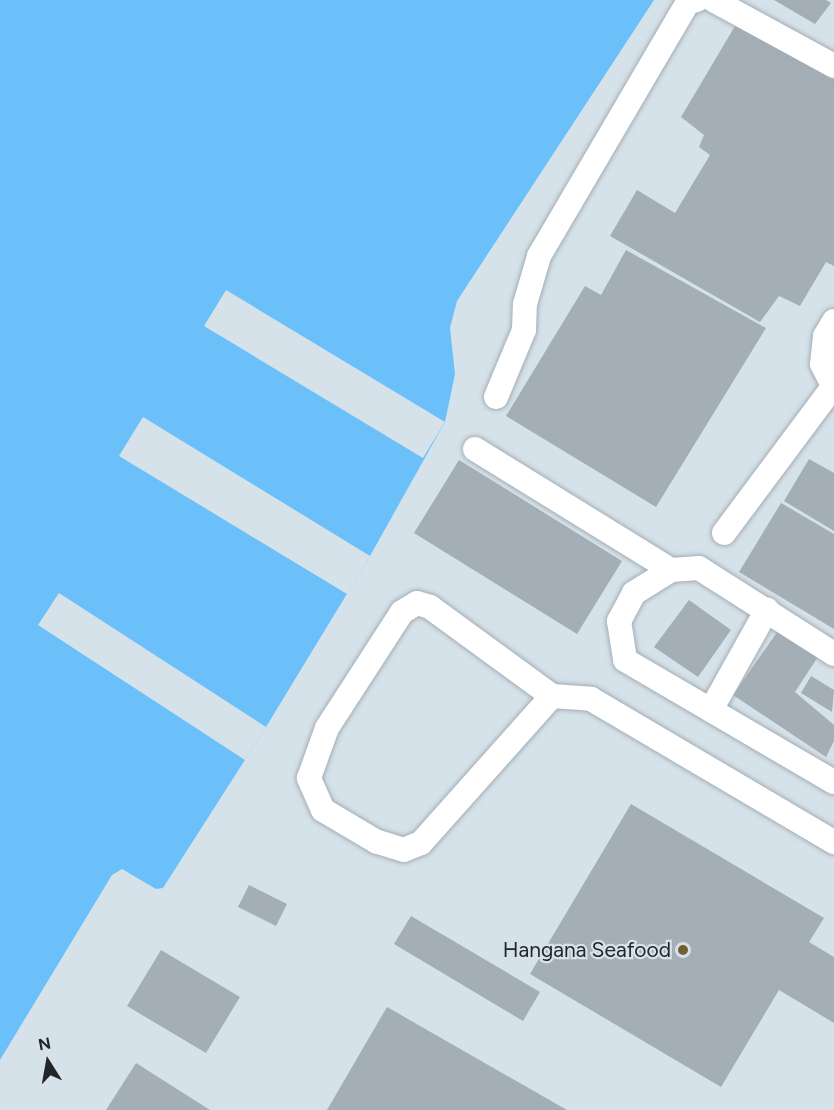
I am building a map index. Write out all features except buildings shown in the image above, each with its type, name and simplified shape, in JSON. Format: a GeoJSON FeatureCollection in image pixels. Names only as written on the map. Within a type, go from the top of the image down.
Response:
{"type":"FeatureCollection","features":[{"type":"Feature","properties":{"kind":"lane"},"geometry":{"type":"LineString","coordinates":[[496,397],[524,330],[525,304],[539,256],[688,2],[697,0]]}},
{"type":"Feature","properties":{"kind":"lane"},"geometry":{"type":"LineString","coordinates":[[713,0],[834,66]]}},
{"type":"Feature","properties":{"kind":"lane"},"geometry":{"type":"LineString","coordinates":[[724,533],[833,387],[822,364],[825,336],[834,321]]}},
{"type":"Feature","properties":{"kind":"lane"},"geometry":{"type":"LineString","coordinates":[[475,449],[671,570]]}},
{"type":"Feature","properties":{"kind":"lane"},"geometry":{"type":"LineString","coordinates":[[834,654],[699,568],[671,570],[634,593],[619,621],[625,660],[834,782]]}},
{"type":"Feature","properties":{"kind":"lane"},"geometry":{"type":"LineString","coordinates":[[552,696],[421,843],[404,850],[377,842],[323,810],[309,778],[327,728],[402,612],[417,603],[430,607],[552,696],[591,699],[834,842]]}},
{"type":"Feature","properties":{"kind":"lane"},"geometry":{"type":"LineString","coordinates":[[711,710],[767,610]]}},
{"type":"Feature","properties":{"kind":"water"},"geometry":{"type":"Polygon","coordinates":[[[0,0],[654,0],[457,301],[450,328],[455,374],[445,422],[370,556],[266,727],[163,888],[156,889],[122,869],[112,875],[0,1060],[0,0]]]}},
{"type":"Feature","properties":{"kind":"pier"},"geometry":{"type":"Polygon","coordinates":[[[226,290],[445,422],[423,458],[204,326],[226,290]]]}},
{"type":"Feature","properties":{"kind":"pier"},"geometry":{"type":"Polygon","coordinates":[[[143,417],[370,556],[347,594],[119,456],[143,417]]]}},
{"type":"Feature","properties":{"kind":"pier"},"geometry":{"type":"Polygon","coordinates":[[[59,593],[266,727],[245,760],[38,625],[59,593]]]}},
{"type":"Feature","properties":{"kind":"place","name":"Hangana Seafood"},"geometry":{"type":"Point","coordinates":[683,950]}}]}
